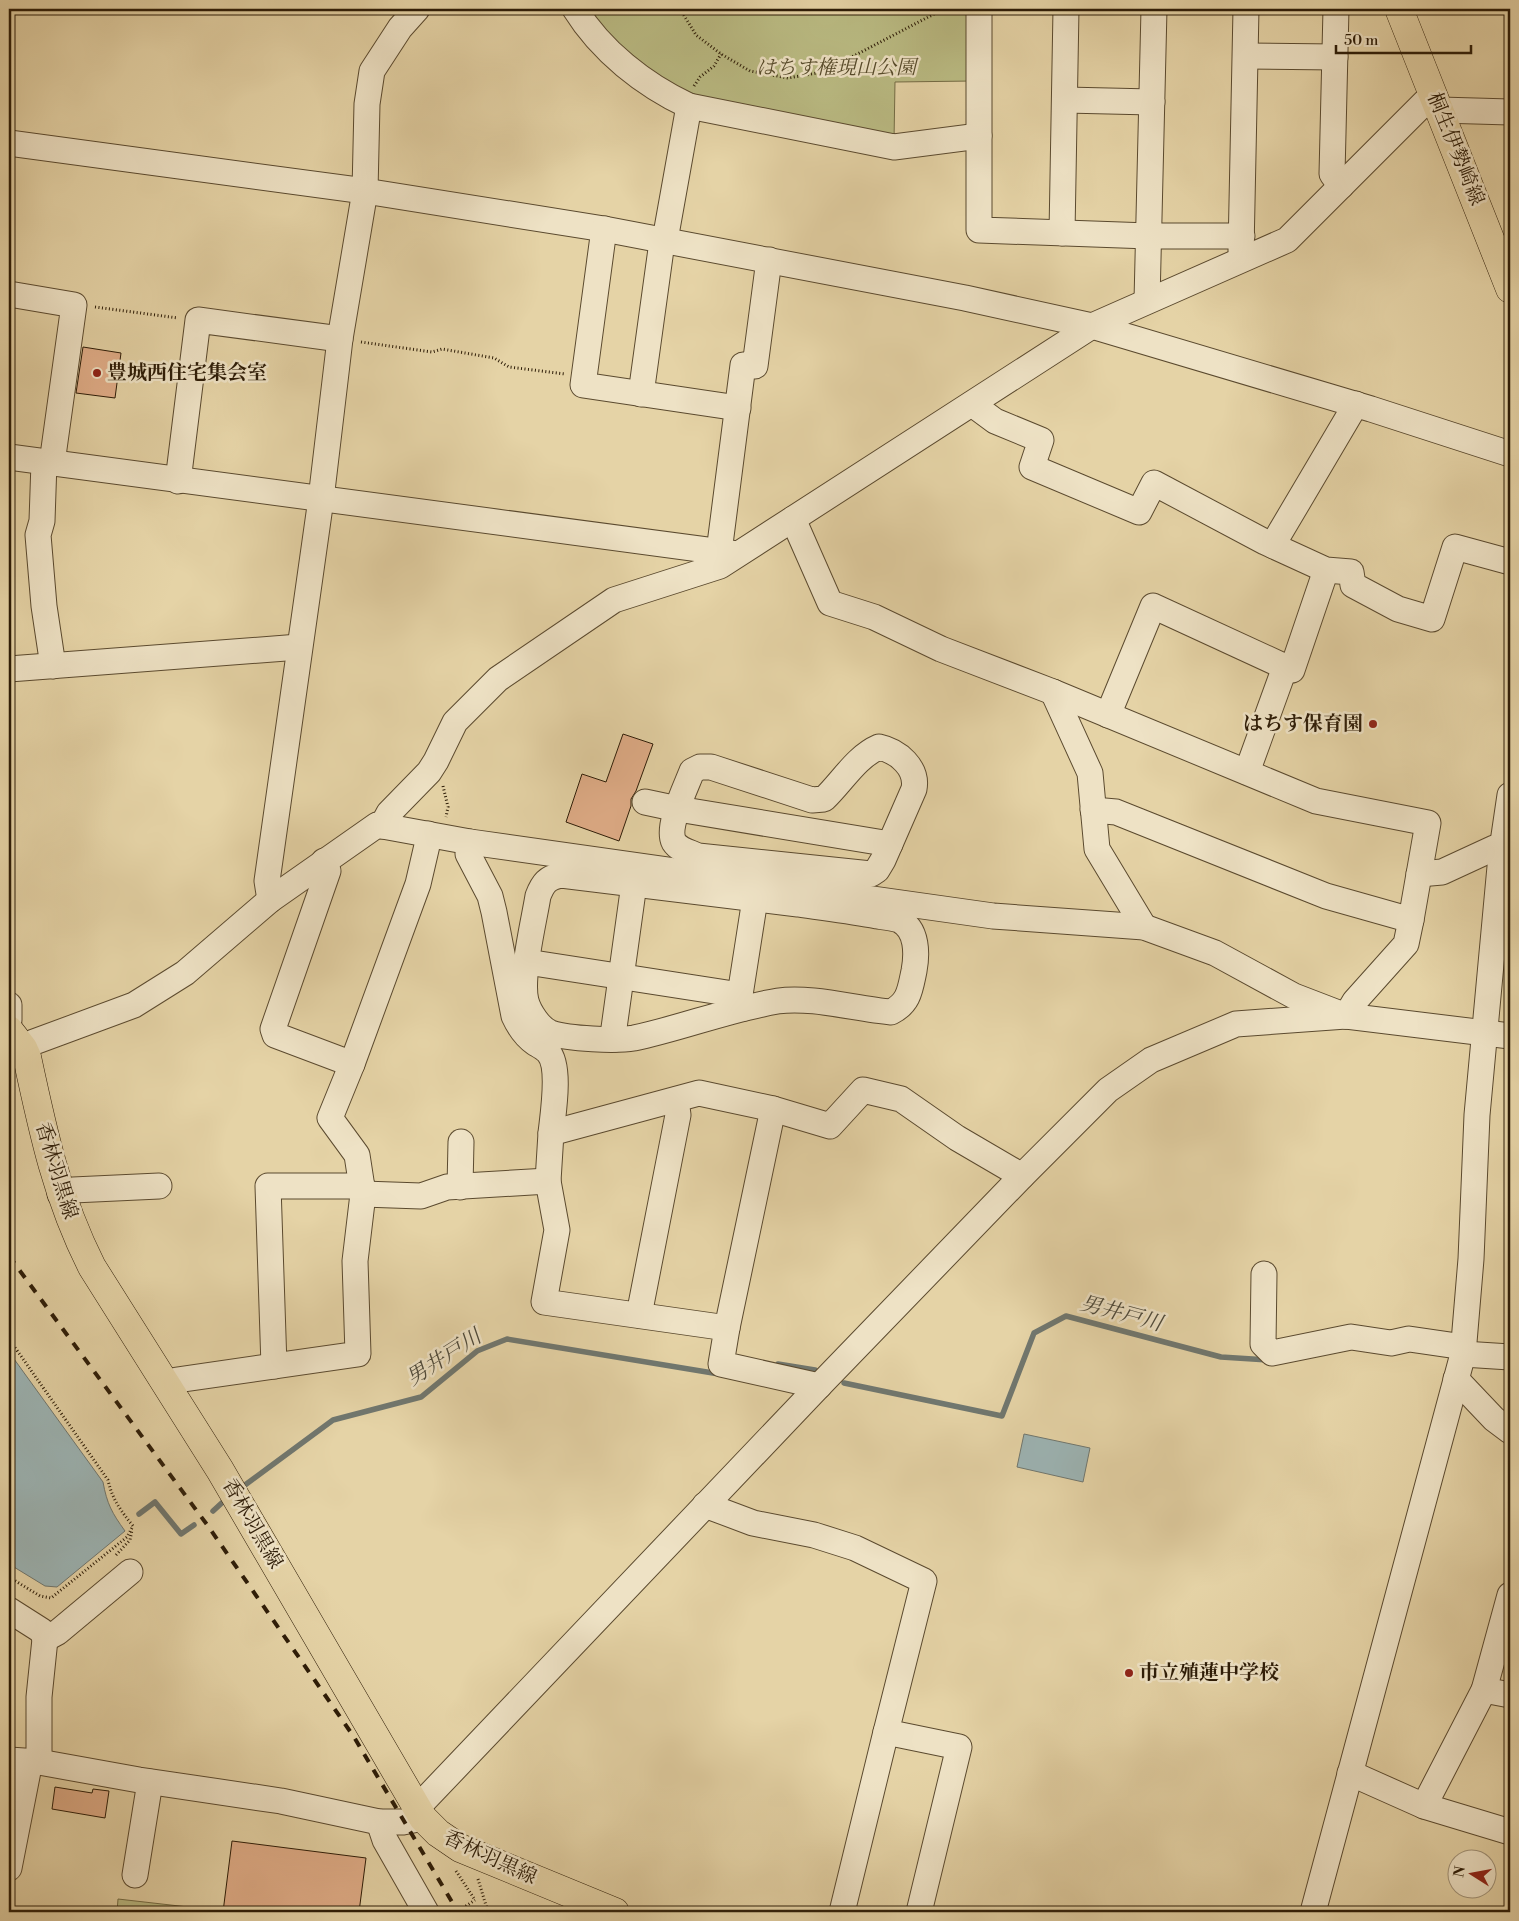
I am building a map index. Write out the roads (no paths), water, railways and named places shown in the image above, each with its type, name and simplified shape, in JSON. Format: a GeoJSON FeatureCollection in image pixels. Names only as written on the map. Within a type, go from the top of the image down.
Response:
{"type":"FeatureCollection","features":[{"type":"Feature","properties":{"kind":"main road","name":"桐生伊勢崎線"},"geometry":{"type":"LineString","coordinates":[[1399,9],[1510,289]]}},
{"type":"Feature","properties":{"kind":"main road","name":"香林羽黒線"},"geometry":{"type":"LineString","coordinates":[[16,1039],[27,1057],[49,1158],[60,1194],[92,1267],[224,1478],[420,1813],[438,1833],[460,1848],[572,1904],[615,1912]]}},
{"type":"Feature","properties":{"kind":"street"},"geometry":{"type":"LineString","coordinates":[[270,900],[267,881],[320,499],[340,339],[365,191],[367,104],[372,71],[400,28],[418,9]]}},
{"type":"Feature","properties":{"kind":"street"},"geometry":{"type":"LineString","coordinates":[[575,9],[586,27],[612,55],[661,93],[687,105],[894,147],[979,136]]}},
{"type":"Feature","properties":{"kind":"street"},"geometry":{"type":"LineString","coordinates":[[979,9],[979,230],[1149,236],[1242,236]]}},
{"type":"Feature","properties":{"kind":"street"},"geometry":{"type":"LineString","coordinates":[[1062,233],[1066,9]]}},
{"type":"Feature","properties":{"kind":"street"},"geometry":{"type":"LineString","coordinates":[[1147,301],[1154,9]]}},
{"type":"Feature","properties":{"kind":"street"},"geometry":{"type":"LineString","coordinates":[[1241,261],[1246,9]]}},
{"type":"Feature","properties":{"kind":"street"},"geometry":{"type":"LineString","coordinates":[[1336,9],[1332,174],[1342,186]]}},
{"type":"Feature","properties":{"kind":"street"},"geometry":{"type":"LineString","coordinates":[[1246,56],[1335,57]]}},
{"type":"Feature","properties":{"kind":"street"},"geometry":{"type":"LineString","coordinates":[[1065,100],[1152,102]]}},
{"type":"Feature","properties":{"kind":"street"},"geometry":{"type":"LineString","coordinates":[[9,458],[728,553],[793,519],[1092,326],[1287,240],[1342,186],[1436,102],[1510,112]]}},
{"type":"Feature","properties":{"kind":"street"},"geometry":{"type":"LineString","coordinates":[[641,394],[661,249],[665,240],[687,105]]}},
{"type":"Feature","properties":{"kind":"street"},"geometry":{"type":"LineString","coordinates":[[9,143],[365,191],[604,229],[965,298],[1092,326],[1356,404],[1510,454]]}},
{"type":"Feature","properties":{"kind":"street"},"geometry":{"type":"LineString","coordinates":[[604,229],[583,385],[738,408]]}},
{"type":"Feature","properties":{"kind":"street"},"geometry":{"type":"LineString","coordinates":[[382,826],[389,813],[429,772],[439,771],[455,722],[498,679],[614,600],[720,566],[728,553],[738,408],[743,365],[756,366],[769,260]]}},
{"type":"Feature","properties":{"kind":"street"},"geometry":{"type":"LineString","coordinates":[[9,294],[74,305],[48,462],[42,521],[38,535],[44,606],[54,666]]}},
{"type":"Feature","properties":{"kind":"street"},"geometry":{"type":"LineString","coordinates":[[178,481],[198,320],[340,339]]}},
{"type":"Feature","properties":{"kind":"street"},"geometry":{"type":"LineString","coordinates":[[972,404],[995,420],[1041,440],[1032,467],[1138,512],[1154,483],[1274,546],[1326,570],[1350,572],[1353,585],[1398,609],[1432,619],[1455,547],[1510,562]]}},
{"type":"Feature","properties":{"kind":"street"},"geometry":{"type":"LineString","coordinates":[[1274,546],[1278,536],[1356,404]]}},
{"type":"Feature","properties":{"kind":"street"},"geometry":{"type":"LineString","coordinates":[[793,519],[830,603],[874,617],[941,650],[1053,692],[1316,801],[1428,823],[1406,944],[1355,1001],[1346,1016]]}},
{"type":"Feature","properties":{"kind":"street"},"geometry":{"type":"LineString","coordinates":[[1108,715],[1153,606],[1292,670],[1326,570]]}},
{"type":"Feature","properties":{"kind":"street"},"geometry":{"type":"LineString","coordinates":[[9,669],[299,647]]}},
{"type":"Feature","properties":{"kind":"street"},"geometry":{"type":"LineString","coordinates":[[1247,772],[1285,667]]}},
{"type":"Feature","properties":{"kind":"street"},"geometry":{"type":"LineString","coordinates":[[1053,692],[1090,773],[1097,849],[1144,927]]}},
{"type":"Feature","properties":{"kind":"street"},"geometry":{"type":"LineString","coordinates":[[879,747],[899,755],[916,780],[914,789],[890,844],[877,870],[870,874],[698,856],[681,848],[674,842],[672,833],[673,823],[678,809],[692,771],[700,767],[711,767],[812,800],[824,799],[860,760],[870,751],[879,747]]}},
{"type":"Feature","properties":{"kind":"street"},"geometry":{"type":"LineString","coordinates":[[767,863],[774,788]]}},
{"type":"Feature","properties":{"kind":"street"},"geometry":{"type":"LineString","coordinates":[[1313,1912],[1463,1351],[1472,1259],[1477,1115],[1502,848],[1510,795]]}},
{"type":"Feature","properties":{"kind":"street"},"geometry":{"type":"LineString","coordinates":[[645,802],[890,844]]}},
{"type":"Feature","properties":{"kind":"street"},"geometry":{"type":"LineString","coordinates":[[1094,810],[1116,812],[1326,896],[1411,920]]}},
{"type":"Feature","properties":{"kind":"street"},"geometry":{"type":"LineString","coordinates":[[16,1039],[34,1042],[134,1005],[185,973],[270,900],[377,825],[436,828],[470,842],[993,916],[1144,927],[1215,953],[1294,996],[1346,1016]]}},
{"type":"Feature","properties":{"kind":"street"},"geometry":{"type":"LineString","coordinates":[[166,1384],[177,1380],[358,1354],[354,1261],[362,1190],[357,1155],[330,1118],[352,1064],[418,884],[428,841],[436,828]]}},
{"type":"Feature","properties":{"kind":"street"},"geometry":{"type":"LineString","coordinates":[[470,842],[468,854],[490,896],[514,1016],[518,1026],[529,1038],[550,1054],[554,1062],[555,1076],[548,1181],[557,1230],[544,1302],[727,1328]]}},
{"type":"Feature","properties":{"kind":"street"},"geometry":{"type":"LineString","coordinates":[[1419,874],[1442,872],[1494,848],[1502,848]]}},
{"type":"Feature","properties":{"kind":"street"},"geometry":{"type":"LineString","coordinates":[[324,862],[328,870],[274,1029],[275,1035],[352,1064]]}},
{"type":"Feature","properties":{"kind":"street"},"geometry":{"type":"LineString","coordinates":[[527,962],[742,1001],[792,1000],[891,1012],[899,1008],[909,994],[915,963],[916,948],[914,939],[908,927],[900,920],[848,910],[561,875],[550,877],[542,885],[538,896],[527,962],[525,976],[526,1001],[539,1024],[550,1033],[590,1039],[615,1040],[633,1038],[742,1001]]}},
{"type":"Feature","properties":{"kind":"street"},"geometry":{"type":"LineString","coordinates":[[615,1040],[614,1028],[634,884]]}},
{"type":"Feature","properties":{"kind":"street"},"geometry":{"type":"LineString","coordinates":[[742,1001],[755,899]]}},
{"type":"Feature","properties":{"kind":"street"},"geometry":{"type":"LineString","coordinates":[[9,1005],[9,1020]]}},
{"type":"Feature","properties":{"kind":"street"},"geometry":{"type":"LineString","coordinates":[[26,1761],[150,1782],[281,1801],[379,1822],[403,1822],[420,1813],[705,1505],[1022,1176],[1108,1090],[1151,1060],[1236,1024],[1346,1016],[1510,1036]]}},
{"type":"Feature","properties":{"kind":"street"},"geometry":{"type":"LineString","coordinates":[[551,1133],[699,1093],[773,1109],[830,1126],[863,1090],[901,1100],[957,1138],[1022,1176]]}},
{"type":"Feature","properties":{"kind":"street"},"geometry":{"type":"LineString","coordinates":[[639,1314],[678,1115],[676,1100]]}},
{"type":"Feature","properties":{"kind":"street"},"geometry":{"type":"LineString","coordinates":[[773,1109],[721,1364],[819,1386]]}},
{"type":"Feature","properties":{"kind":"street"},"geometry":{"type":"LineString","coordinates":[[460,1186],[461,1142]]}},
{"type":"Feature","properties":{"kind":"street"},"geometry":{"type":"LineString","coordinates":[[274,1366],[268,1186],[362,1190],[421,1196],[447,1187],[548,1181]]}},
{"type":"Feature","properties":{"kind":"street"},"geometry":{"type":"LineString","coordinates":[[60,1194],[73,1190],[159,1186]]}},
{"type":"Feature","properties":{"kind":"street"},"geometry":{"type":"LineString","coordinates":[[1264,1274],[1263,1344],[1272,1353],[1351,1337],[1391,1343],[1409,1339],[1463,1351],[1510,1357]]}},
{"type":"Feature","properties":{"kind":"street"},"geometry":{"type":"LineString","coordinates":[[1456,1379],[1494,1419],[1510,1431]]}},
{"type":"Feature","properties":{"kind":"street"},"geometry":{"type":"LineString","coordinates":[[705,1505],[752,1524],[814,1535],[855,1548],[924,1581],[842,1912]]}},
{"type":"Feature","properties":{"kind":"street"},"geometry":{"type":"LineString","coordinates":[[45,1639],[58,1632],[130,1572]]}},
{"type":"Feature","properties":{"kind":"street"},"geometry":{"type":"LineString","coordinates":[[1424,1806],[1484,1690],[1510,1595]]}},
{"type":"Feature","properties":{"kind":"street"},"geometry":{"type":"LineString","coordinates":[[9,1610],[42,1631],[45,1639],[39,1698],[26,1761],[9,1868]]}},
{"type":"Feature","properties":{"kind":"street"},"geometry":{"type":"LineString","coordinates":[[1484,1690],[1510,1695]]}},
{"type":"Feature","properties":{"kind":"street"},"geometry":{"type":"LineString","coordinates":[[886,1732],[959,1747],[919,1912]]}},
{"type":"Feature","properties":{"kind":"street"},"geometry":{"type":"LineString","coordinates":[[1350,1773],[1424,1806],[1510,1832]]}},
{"type":"Feature","properties":{"kind":"street"},"geometry":{"type":"LineString","coordinates":[[135,1875],[150,1782]]}},
{"type":"Feature","properties":{"kind":"street"},"geometry":{"type":"LineString","coordinates":[[379,1822],[384,1840],[426,1912]]}},
{"type":"Feature","properties":{"kind":"water"},"geometry":{"type":"Polygon","coordinates":[[[9,1352],[103,1482],[111,1508],[125,1531],[57,1587],[45,1586],[9,1564],[9,1352]]]}},
{"type":"Feature","properties":{"kind":"water"},"geometry":{"type":"Polygon","coordinates":[[[1024,1434],[1090,1448],[1083,1482],[1017,1467],[1024,1434]]]}},
{"type":"Feature","properties":{"kind":"waterway","name":"男井戸川"},"geometry":{"type":"LineString","coordinates":[[844,1383],[1002,1416],[1034,1333],[1066,1316],[1221,1357],[1268,1360]]}},
{"type":"Feature","properties":{"kind":"waterway","name":"男井戸川"},"geometry":{"type":"LineString","coordinates":[[245,1485],[333,1420],[421,1397],[477,1351],[507,1339],[719,1374]]}},
{"type":"Feature","properties":{"kind":"waterway","name":"男井戸川"},"geometry":{"type":"LineString","coordinates":[[778,1364],[815,1370]]}},
{"type":"Feature","properties":{"kind":"waterway","name":"男井戸川"},"geometry":{"type":"LineString","coordinates":[[213,1511],[225,1500]]}},
{"type":"Feature","properties":{"kind":"waterway","name":"男井戸川"},"geometry":{"type":"LineString","coordinates":[[139,1514],[155,1502],[181,1534],[194,1525]]}},
{"type":"Feature","properties":{"kind":"railway"},"geometry":{"type":"LineString","coordinates":[[9,1256],[208,1526],[354,1737],[458,1912]]}},
{"type":"Feature","properties":{"kind":"place","name":"豊城西住宅集会室"},"geometry":{"type":"Point","coordinates":[97,373]}},
{"type":"Feature","properties":{"kind":"place","name":"はちす保育園"},"geometry":{"type":"Point","coordinates":[1373,724]}},
{"type":"Feature","properties":{"kind":"place","name":"市立殖蓮中学校"},"geometry":{"type":"Point","coordinates":[1129,1673]}},
{"type":"Feature","properties":{"kind":"park label","name":"はちす権現山公園"},"geometry":{"type":"Point","coordinates":[836,68]}}]}
